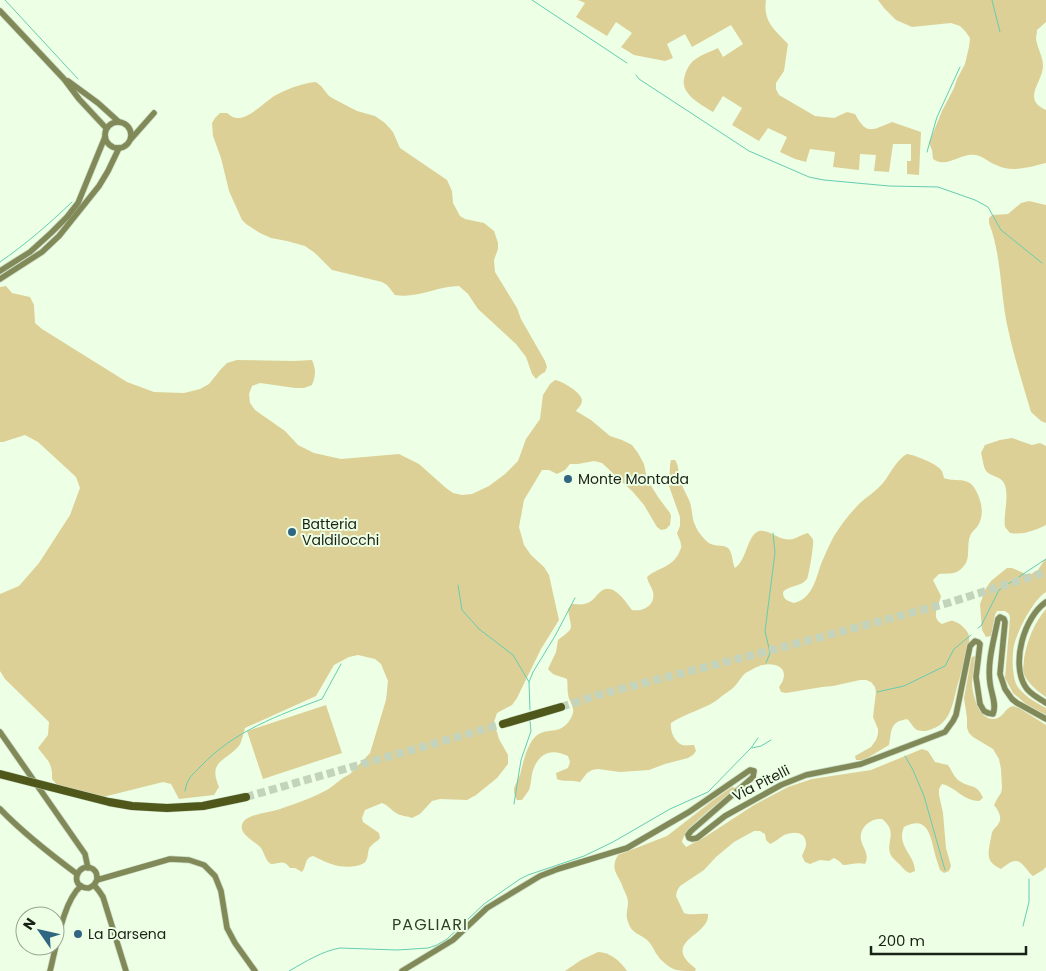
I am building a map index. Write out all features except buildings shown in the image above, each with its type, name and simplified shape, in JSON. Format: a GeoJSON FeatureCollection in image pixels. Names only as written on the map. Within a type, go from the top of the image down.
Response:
{"type":"FeatureCollection","features":[{"type":"Feature","properties":{"kind":"highway"},"geometry":{"type":"LineString","coordinates":[[503,724],[560,707]]}},
{"type":"Feature","properties":{"kind":"highway"},"geometry":{"type":"LineString","coordinates":[[0,774],[109,802],[132,806],[167,808],[203,806],[246,797]]}},
{"type":"Feature","properties":{"kind":"street"},"geometry":{"type":"LineString","coordinates":[[0,11],[64,78],[98,103],[119,122],[128,126],[131,136],[130,141]]}},
{"type":"Feature","properties":{"kind":"street"},"geometry":{"type":"LineString","coordinates":[[64,78],[78,99],[106,128]]}},
{"type":"Feature","properties":{"kind":"street"},"geometry":{"type":"LineString","coordinates":[[104,137],[109,146],[114,148],[123,147],[154,113]]}},
{"type":"Feature","properties":{"kind":"street"},"geometry":{"type":"LineString","coordinates":[[0,272],[30,252],[67,217],[78,203],[106,128],[112,123],[119,122]]}},
{"type":"Feature","properties":{"kind":"street"},"geometry":{"type":"LineString","coordinates":[[0,279],[42,252],[59,236],[99,186],[119,148]]}},
{"type":"Feature","properties":{"kind":"street"},"geometry":{"type":"LineString","coordinates":[[1046,602],[1032,616],[1027,626],[1020,651],[1019,666],[1021,677],[1027,690],[1046,703]]}},
{"type":"Feature","properties":{"kind":"street","name":"Via Pitelli"},"geometry":{"type":"LineString","coordinates":[[402,971],[453,940],[487,908],[540,876],[628,848],[690,812],[750,770],[754,771],[753,777],[691,831],[688,835],[689,838],[697,838],[725,816],[780,785],[806,775],[861,764],[945,732],[954,721],[956,715],[970,646],[975,641],[980,644],[976,677],[980,704],[984,710],[993,714],[995,707],[990,685],[989,667],[998,619],[1000,617],[1005,622],[1000,674],[1005,689],[1017,703],[1046,719]]}},
{"type":"Feature","properties":{"kind":"street"},"geometry":{"type":"LineString","coordinates":[[0,732],[85,854],[88,868]]}},
{"type":"Feature","properties":{"kind":"street"},"geometry":{"type":"LineString","coordinates":[[0,809],[15,825],[77,874]]}},
{"type":"Feature","properties":{"kind":"street"},"geometry":{"type":"LineString","coordinates":[[126,971],[96,882],[97,876],[94,870],[82,869],[77,874],[77,881],[81,886],[89,888],[96,882],[170,859],[189,860],[204,865],[215,876],[224,901],[227,928],[255,971]]}},
{"type":"Feature","properties":{"kind":"street"},"geometry":{"type":"LineString","coordinates":[[50,971],[65,912],[70,901],[81,886]]}},
{"type":"Feature","properties":{"kind":"shaded area"},"geometry":{"type":"Polygon","coordinates":[[[578,0],[766,0],[768,20],[788,44],[784,71],[776,83],[779,95],[815,116],[834,118],[847,112],[855,114],[863,126],[867,128],[875,129],[892,122],[921,132],[919,175],[907,174],[907,161],[911,161],[911,144],[893,144],[889,172],[874,171],[876,155],[860,154],[859,170],[833,167],[835,152],[810,149],[806,162],[780,152],[787,137],[768,128],[759,141],[732,125],[742,108],[723,96],[713,112],[697,102],[687,93],[684,81],[686,71],[693,61],[705,54],[718,48],[723,57],[743,44],[731,25],[692,47],[685,34],[667,44],[673,58],[665,61],[634,55],[621,47],[632,33],[616,22],[607,36],[576,17],[585,3],[578,0]]]}},
{"type":"Feature","properties":{"kind":"shaded area"},"geometry":{"type":"Polygon","coordinates":[[[878,0],[1046,0],[1046,22],[1037,30],[1036,37],[1043,66],[1034,95],[1035,101],[1039,106],[1046,110],[1046,163],[1027,168],[1008,169],[975,155],[944,162],[938,162],[933,159],[929,143],[965,64],[970,38],[960,26],[951,23],[912,27],[896,20],[878,0]]]}},
{"type":"Feature","properties":{"kind":"shaded area"},"geometry":{"type":"Polygon","coordinates":[[[316,82],[334,99],[357,111],[375,116],[385,123],[393,132],[400,148],[447,180],[452,191],[453,203],[460,216],[484,223],[494,231],[498,243],[494,260],[495,272],[517,308],[547,367],[545,372],[536,379],[532,374],[526,357],[516,344],[478,309],[468,294],[459,286],[419,294],[395,295],[382,282],[332,270],[305,246],[271,238],[260,233],[242,220],[229,191],[221,158],[213,136],[212,123],[220,113],[227,113],[236,118],[242,117],[283,92],[316,82]]]}},
{"type":"Feature","properties":{"kind":"shaded area"},"geometry":{"type":"Polygon","coordinates":[[[1029,201],[1046,205],[1046,423],[1031,412],[1010,339],[1005,316],[999,262],[989,223],[989,218],[992,215],[1008,214],[1021,203],[1029,201]]]}},
{"type":"Feature","properties":{"kind":"shaded area"},"geometry":{"type":"Polygon","coordinates":[[[6,286],[12,293],[30,297],[34,305],[35,323],[42,329],[127,382],[154,392],[184,393],[200,389],[209,384],[227,363],[237,360],[312,360],[315,372],[312,385],[304,388],[295,388],[260,383],[252,386],[249,394],[250,403],[255,410],[285,431],[298,445],[314,453],[341,459],[399,454],[419,464],[453,493],[462,495],[472,494],[489,486],[518,461],[526,439],[540,419],[543,395],[550,384],[555,380],[558,381],[571,387],[581,397],[581,403],[576,411],[591,420],[610,436],[632,445],[644,464],[647,479],[670,513],[670,525],[666,529],[661,530],[657,527],[644,505],[633,492],[602,463],[594,461],[570,464],[565,470],[557,474],[549,470],[542,470],[524,500],[519,527],[524,545],[549,575],[559,620],[541,649],[517,698],[512,705],[497,713],[494,722],[499,739],[508,755],[508,764],[497,778],[476,795],[467,800],[440,799],[432,801],[420,814],[412,818],[398,814],[382,803],[365,810],[362,818],[363,822],[379,833],[380,838],[370,847],[366,861],[362,864],[350,867],[339,866],[313,856],[307,860],[302,872],[295,868],[290,868],[283,863],[271,864],[266,859],[261,848],[244,833],[242,825],[244,821],[310,798],[327,790],[350,774],[370,753],[386,700],[388,681],[381,664],[375,659],[358,655],[349,657],[334,665],[316,696],[245,728],[239,745],[216,767],[215,772],[219,787],[214,795],[179,799],[171,784],[163,782],[103,797],[58,786],[52,779],[52,769],[49,762],[38,748],[48,735],[49,722],[5,679],[0,671],[0,594],[19,586],[39,563],[70,515],[80,488],[76,477],[38,442],[25,435],[0,442],[0,287],[6,286]]]}},
{"type":"Feature","properties":{"kind":"shaded area"},"geometry":{"type":"Polygon","coordinates":[[[1012,438],[1032,445],[1040,443],[1046,446],[1046,525],[1024,533],[1010,533],[1005,527],[1006,488],[1002,481],[989,474],[986,470],[981,453],[985,445],[1012,438]]]}},
{"type":"Feature","properties":{"kind":"shaded area"},"geometry":{"type":"Polygon","coordinates":[[[907,454],[935,465],[942,471],[944,478],[970,483],[978,495],[982,512],[980,522],[970,536],[967,559],[964,566],[956,572],[939,574],[933,580],[941,596],[936,611],[936,618],[942,624],[952,621],[958,623],[967,631],[969,636],[969,645],[952,708],[945,721],[939,726],[921,731],[917,730],[907,719],[901,720],[892,728],[889,745],[864,760],[856,760],[855,756],[871,747],[878,734],[873,717],[876,692],[871,682],[860,680],[786,693],[781,692],[779,687],[783,680],[783,670],[775,665],[763,665],[745,673],[734,687],[716,700],[671,723],[672,732],[677,741],[682,745],[694,745],[696,751],[688,758],[649,770],[620,772],[592,770],[580,782],[557,779],[556,773],[568,768],[570,762],[568,756],[550,752],[537,761],[529,790],[522,800],[517,800],[514,794],[514,787],[533,739],[541,733],[564,727],[573,713],[573,707],[568,694],[567,679],[555,675],[548,669],[556,652],[558,640],[571,628],[568,609],[572,604],[588,603],[602,590],[607,589],[617,592],[632,610],[648,607],[653,601],[653,597],[647,577],[669,565],[679,553],[681,542],[677,533],[680,526],[680,517],[669,486],[671,460],[675,460],[677,465],[697,529],[709,543],[729,549],[735,568],[742,559],[752,537],[759,531],[765,531],[788,539],[794,539],[808,533],[813,539],[813,543],[807,579],[783,592],[788,601],[794,603],[800,601],[809,593],[830,543],[846,519],[860,503],[880,486],[897,463],[907,454]]]}},
{"type":"Feature","properties":{"kind":"shaded area"},"geometry":{"type":"Polygon","coordinates":[[[1045,559],[1046,592],[1031,608],[1022,624],[1014,645],[1013,659],[1016,684],[1025,695],[1046,708],[1046,715],[1026,704],[1013,693],[1005,678],[1009,614],[1005,611],[997,611],[991,636],[986,637],[982,630],[980,604],[991,581],[1007,568],[1031,574],[1038,570],[1045,559]]]}},
{"type":"Feature","properties":{"kind":"shaded area"},"geometry":{"type":"Polygon","coordinates":[[[1046,609],[1046,697],[1029,682],[1023,671],[1029,639],[1038,620],[1046,609]]]}},
{"type":"Feature","properties":{"kind":"shaded area"},"geometry":{"type":"Polygon","coordinates":[[[975,656],[973,689],[975,701],[984,716],[997,718],[1013,706],[1046,725],[1046,867],[1033,876],[1018,861],[1011,862],[1001,869],[993,864],[989,858],[992,834],[1000,820],[994,805],[1002,788],[1001,769],[999,759],[993,749],[973,737],[967,728],[964,698],[971,660],[975,656]]]}},
{"type":"Feature","properties":{"kind":"shaded area"},"geometry":{"type":"Polygon","coordinates":[[[326,705],[342,753],[263,779],[247,731],[326,705]]]}},
{"type":"Feature","properties":{"kind":"shaded area"},"geometry":{"type":"Polygon","coordinates":[[[922,749],[928,751],[935,762],[948,765],[957,779],[978,790],[983,798],[979,801],[973,800],[942,784],[939,789],[946,848],[951,866],[949,871],[944,873],[940,870],[926,828],[915,823],[904,827],[902,834],[902,840],[914,865],[915,871],[910,873],[892,857],[889,848],[890,829],[882,819],[870,822],[862,831],[861,840],[867,857],[865,864],[843,865],[834,858],[829,861],[820,860],[810,864],[805,862],[802,856],[806,844],[801,834],[784,835],[770,844],[766,840],[765,834],[760,831],[754,831],[734,842],[704,870],[680,886],[677,891],[676,896],[684,913],[708,914],[704,926],[684,946],[685,958],[696,969],[695,971],[676,970],[668,966],[659,958],[649,942],[630,926],[627,919],[628,899],[614,865],[618,855],[667,836],[732,787],[736,788],[690,828],[682,842],[686,847],[754,805],[788,787],[812,779],[871,770],[922,749]]]}},
{"type":"Feature","properties":{"kind":"shaded area"},"geometry":{"type":"Polygon","coordinates":[[[598,952],[614,958],[627,971],[565,971],[581,960],[598,952]]]}},
{"type":"Feature","properties":{"kind":"waterway"},"geometry":{"type":"LineString","coordinates":[[5,0],[78,79]]}},
{"type":"Feature","properties":{"kind":"waterway"},"geometry":{"type":"LineString","coordinates":[[532,0],[627,63]]}},
{"type":"Feature","properties":{"kind":"waterway"},"geometry":{"type":"LineString","coordinates":[[992,0],[1000,32]]}},
{"type":"Feature","properties":{"kind":"waterway"},"geometry":{"type":"LineString","coordinates":[[927,152],[937,117],[960,67]]}},
{"type":"Feature","properties":{"kind":"waterway"},"geometry":{"type":"LineString","coordinates":[[636,75],[639,79],[749,151],[809,177],[889,186],[938,187],[975,200],[988,207],[1001,230],[1042,263]]}},
{"type":"Feature","properties":{"kind":"waterway"},"geometry":{"type":"LineString","coordinates":[[0,262],[72,202]]}},
{"type":"Feature","properties":{"kind":"waterway"},"geometry":{"type":"LineString","coordinates":[[766,663],[770,653],[765,631],[775,553],[773,533]]}},
{"type":"Feature","properties":{"kind":"waterway"},"geometry":{"type":"LineString","coordinates":[[978,628],[981,626],[999,590],[1046,559]]}},
{"type":"Feature","properties":{"kind":"waterway"},"geometry":{"type":"LineString","coordinates":[[458,585],[462,610],[479,629],[513,655],[529,682]]}},
{"type":"Feature","properties":{"kind":"waterway"},"geometry":{"type":"LineString","coordinates":[[530,710],[529,682],[533,672],[575,598]]}},
{"type":"Feature","properties":{"kind":"waterway"},"geometry":{"type":"LineString","coordinates":[[877,692],[904,686],[945,666],[954,649],[971,635]]}},
{"type":"Feature","properties":{"kind":"waterway"},"geometry":{"type":"LineString","coordinates":[[185,791],[187,783],[193,774],[228,743],[258,725],[322,699],[341,664]]}},
{"type":"Feature","properties":{"kind":"waterway"},"geometry":{"type":"LineString","coordinates":[[514,804],[521,760],[531,731],[530,721]]}},
{"type":"Feature","properties":{"kind":"waterway"},"geometry":{"type":"LineString","coordinates":[[289,971],[333,949],[397,950],[428,948],[437,945],[447,939],[484,904],[520,879],[584,856],[613,842],[670,809],[708,792],[751,748],[758,738]]}},
{"type":"Feature","properties":{"kind":"waterway"},"geometry":{"type":"LineString","coordinates":[[752,748],[761,746],[771,740]]}},
{"type":"Feature","properties":{"kind":"waterway"},"geometry":{"type":"LineString","coordinates":[[905,756],[924,796],[945,870]]}},
{"type":"Feature","properties":{"kind":"waterway"},"geometry":{"type":"LineString","coordinates":[[1023,926],[1029,902],[1029,879]]}},
{"type":"Feature","properties":{"kind":"tunnel"},"geometry":{"type":"LineString","coordinates":[[561,707],[598,695],[948,603],[1046,572]]}},
{"type":"Feature","properties":{"kind":"tunnel"},"geometry":{"type":"LineString","coordinates":[[246,797],[503,724]]}},
{"type":"Feature","properties":{"kind":"place","name":"Monte Montada"},"geometry":{"type":"Point","coordinates":[568,479]}},
{"type":"Feature","properties":{"kind":"place","name":"Batteria Valdilocchi"},"geometry":{"type":"Point","coordinates":[292,532]}},
{"type":"Feature","properties":{"kind":"place","name":"La Darsena"},"geometry":{"type":"Point","coordinates":[78,934]}},
{"type":"Feature","properties":{"kind":"district","name":"PAGLIARI"},"geometry":{"type":"Point","coordinates":[430,924]}}]}
